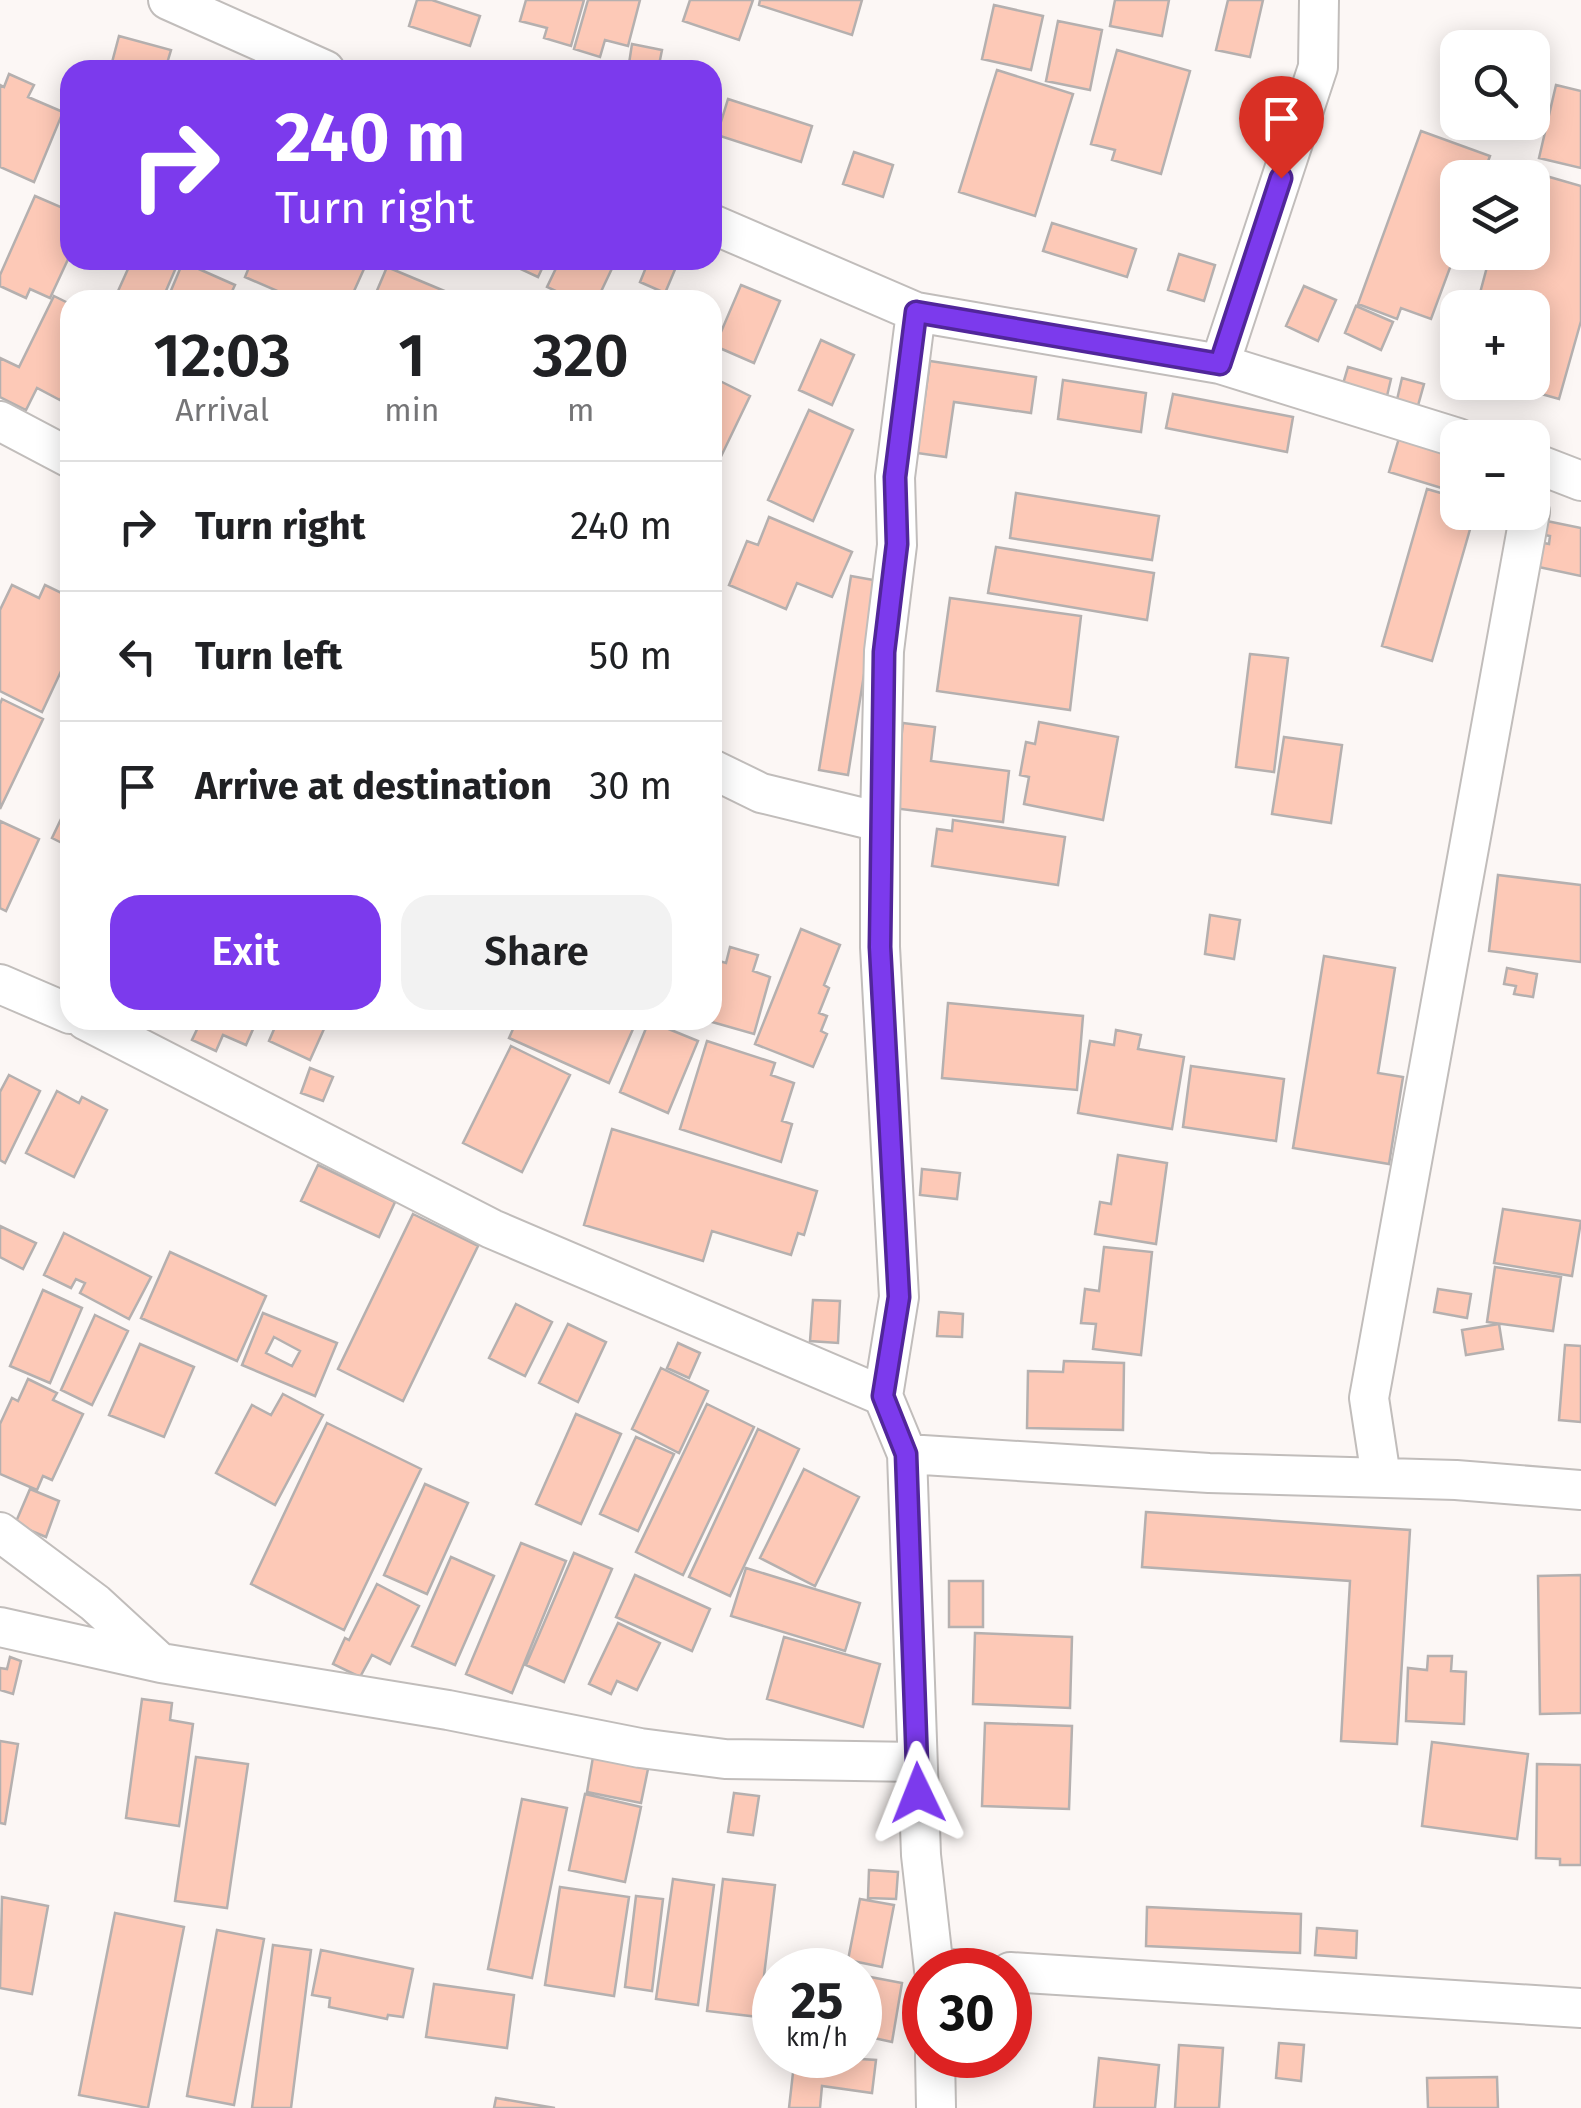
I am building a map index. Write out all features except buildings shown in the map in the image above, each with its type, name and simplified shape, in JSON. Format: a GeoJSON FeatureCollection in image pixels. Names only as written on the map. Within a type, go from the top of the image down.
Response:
{"type":"FeatureCollection","features":[{"type":"Feature","properties":{"kind":"street"},"geometry":{"type":"LineString","coordinates":[[168,0],[303,60]]}},
{"type":"Feature","properties":{"kind":"street"},"geometry":{"type":"LineString","coordinates":[[1220,364],[1318,67],[1319,0]]}},
{"type":"Feature","properties":{"kind":"street"},"geometry":{"type":"LineString","coordinates":[[722,228],[916,312],[1220,364],[1440,432]]}},
{"type":"Feature","properties":{"kind":"street"},"geometry":{"type":"LineString","coordinates":[[916,312],[895,477],[897,544],[884,652],[880,947],[899,1297],[883,1396],[906,1454],[921,1855],[942,1948]]}},
{"type":"Feature","properties":{"kind":"street"},"geometry":{"type":"LineString","coordinates":[[0,421],[60,453]]}},
{"type":"Feature","properties":{"kind":"street"},"geometry":{"type":"LineString","coordinates":[[1550,478],[1581,481]]}},
{"type":"Feature","properties":{"kind":"street"},"geometry":{"type":"LineString","coordinates":[[1381,1478],[1370,1398],[1527,530]]}},
{"type":"Feature","properties":{"kind":"street"},"geometry":{"type":"LineString","coordinates":[[722,774],[760,794],[880,822]]}},
{"type":"Feature","properties":{"kind":"street"},"geometry":{"type":"LineString","coordinates":[[0,984],[60,1010]]}},
{"type":"Feature","properties":{"kind":"street"},"geometry":{"type":"LineString","coordinates":[[104,1030],[492,1229],[883,1396]]}},
{"type":"Feature","properties":{"kind":"street"},"geometry":{"type":"LineString","coordinates":[[906,1454],[1209,1473],[1456,1480],[1581,1490]]}},
{"type":"Feature","properties":{"kind":"street"},"geometry":{"type":"LineString","coordinates":[[0,1532],[95,1604],[161,1663]]}},
{"type":"Feature","properties":{"kind":"street"},"geometry":{"type":"LineString","coordinates":[[0,1627],[161,1663],[448,1710],[640,1748],[724,1759],[917,1762]]}},
{"type":"Feature","properties":{"kind":"street"},"geometry":{"type":"LineString","coordinates":[[1032,1973],[1581,2008]]}},
{"type":"Feature","properties":{"kind":"street"},"geometry":{"type":"LineString","coordinates":[[935,2078],[936,2108]]}},
{"type":"Feature","properties":{"kind":"route"},"geometry":{"type":"LineString","coordinates":[[918,1793],[906,1454],[883,1396],[899,1297],[880,947],[884,652],[897,544],[895,477],[916,312],[1220,364],[1281,178]]}}]}
